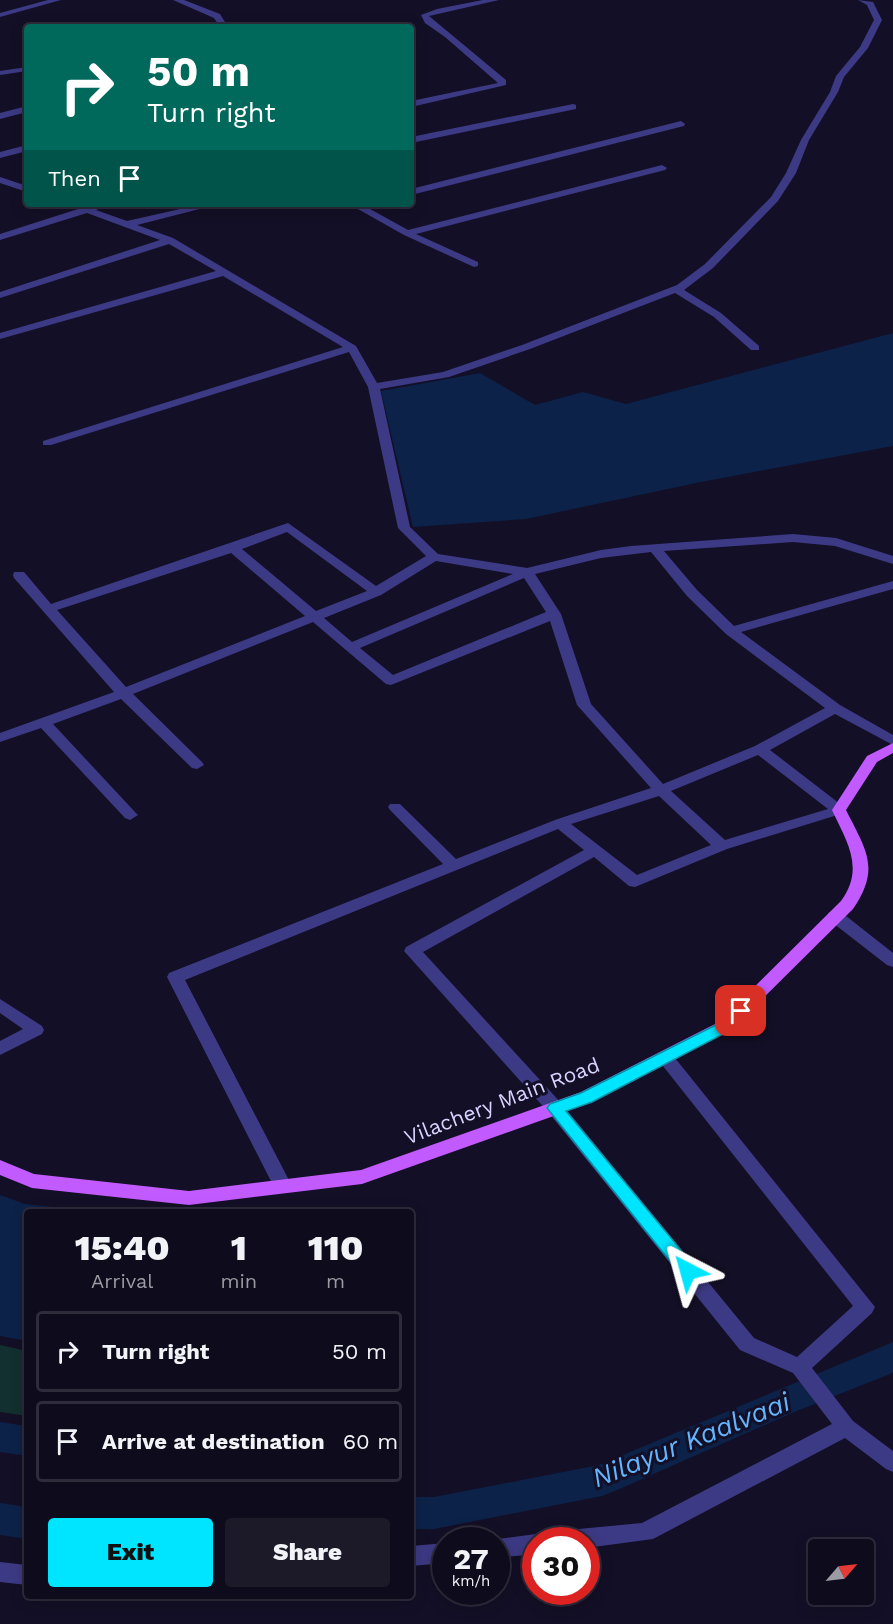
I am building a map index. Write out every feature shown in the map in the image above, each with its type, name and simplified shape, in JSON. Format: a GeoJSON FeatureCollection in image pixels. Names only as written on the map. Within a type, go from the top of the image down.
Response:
{"type":"FeatureCollection","features":[{"type":"Feature","properties":{"kind":"main road"},"geometry":{"type":"LineString","coordinates":[[839,810],[872,759],[893,747]]}},
{"type":"Feature","properties":{"kind":"main road","name":"Vilachery Main Road"},"geometry":{"type":"LineString","coordinates":[[0,1167],[32,1181],[189,1198],[362,1177],[587,1097],[725,1026],[857,894],[862,880],[862,859],[839,810]]}},
{"type":"Feature","properties":{"kind":"street"},"geometry":{"type":"LineString","coordinates":[[0,15],[40,2],[57,0]]}},
{"type":"Feature","properties":{"kind":"street"},"geometry":{"type":"LineString","coordinates":[[177,0],[217,16],[222,24]]}},
{"type":"Feature","properties":{"kind":"street"},"geometry":{"type":"LineString","coordinates":[[414,104],[502,85],[503,82],[428,21],[425,15],[495,0]]}},
{"type":"Feature","properties":{"kind":"street"},"geometry":{"type":"LineString","coordinates":[[375,387],[455,372],[526,348],[675,289],[709,266],[775,199],[792,173],[805,140],[834,92],[840,76],[864,48],[878,20],[870,4],[862,0]]}},
{"type":"Feature","properties":{"kind":"street"},"geometry":{"type":"LineString","coordinates":[[0,73],[24,69]]}},
{"type":"Feature","properties":{"kind":"street"},"geometry":{"type":"LineString","coordinates":[[414,139],[573,107]]}},
{"type":"Feature","properties":{"kind":"street"},"geometry":{"type":"LineString","coordinates":[[0,116],[24,110]]}},
{"type":"Feature","properties":{"kind":"street"},"geometry":{"type":"LineString","coordinates":[[414,191],[681,124]]}},
{"type":"Feature","properties":{"kind":"street"},"geometry":{"type":"LineString","coordinates":[[0,154],[24,149]]}},
{"type":"Feature","properties":{"kind":"street"},"geometry":{"type":"LineString","coordinates":[[407,233],[662,168]]}},
{"type":"Feature","properties":{"kind":"street"},"geometry":{"type":"LineString","coordinates":[[3,183],[24,188]]}},
{"type":"Feature","properties":{"kind":"street"},"geometry":{"type":"LineString","coordinates":[[82,207],[170,240],[352,348],[375,387],[404,528],[434,557],[527,572],[554,614],[584,705],[662,790],[722,846]]}},
{"type":"Feature","properties":{"kind":"street"},"geometry":{"type":"LineString","coordinates":[[0,237],[94,207]]}},
{"type":"Feature","properties":{"kind":"street"},"geometry":{"type":"LineString","coordinates":[[126,224],[201,207]]}},
{"type":"Feature","properties":{"kind":"street"},"geometry":{"type":"LineString","coordinates":[[364,207],[407,233],[474,264]]}},
{"type":"Feature","properties":{"kind":"street"},"geometry":{"type":"LineString","coordinates":[[0,296],[170,240]]}},
{"type":"Feature","properties":{"kind":"street"},"geometry":{"type":"LineString","coordinates":[[0,336],[225,272]]}},
{"type":"Feature","properties":{"kind":"street"},"geometry":{"type":"LineString","coordinates":[[675,289],[711,309],[734,326],[755,348]]}},
{"type":"Feature","properties":{"kind":"street"},"geometry":{"type":"LineString","coordinates":[[47,443],[352,348]]}},
{"type":"Feature","properties":{"kind":"street"},"geometry":{"type":"LineString","coordinates":[[48,609],[233,548],[288,527],[376,592]]}},
{"type":"Feature","properties":{"kind":"street"},"geometry":{"type":"LineString","coordinates":[[351,647],[527,572],[601,555],[654,548],[793,538],[836,542],[893,560]]}},
{"type":"Feature","properties":{"kind":"street"},"geometry":{"type":"LineString","coordinates":[[233,548],[391,681],[554,614]]}},
{"type":"Feature","properties":{"kind":"street"},"geometry":{"type":"LineString","coordinates":[[654,548],[692,593],[731,631],[835,708],[893,741]]}},
{"type":"Feature","properties":{"kind":"street"},"geometry":{"type":"LineString","coordinates":[[0,738],[123,693],[376,592],[434,557]]}},
{"type":"Feature","properties":{"kind":"street"},"geometry":{"type":"LineString","coordinates":[[19,575],[123,693],[197,765]]}},
{"type":"Feature","properties":{"kind":"street"},"geometry":{"type":"LineString","coordinates":[[731,631],[893,585]]}},
{"type":"Feature","properties":{"kind":"street"},"geometry":{"type":"LineString","coordinates":[[283,1186],[175,977],[560,823],[662,790],[760,749],[835,708]]}},
{"type":"Feature","properties":{"kind":"street"},"geometry":{"type":"LineString","coordinates":[[44,723],[130,815]]}},
{"type":"Feature","properties":{"kind":"street"},"geometry":{"type":"LineString","coordinates":[[760,749],[839,810]]}},
{"type":"Feature","properties":{"kind":"street"},"geometry":{"type":"LineString","coordinates":[[395,807],[454,866]]}},
{"type":"Feature","properties":{"kind":"street"},"geometry":{"type":"LineString","coordinates":[[560,823],[635,882],[722,846],[839,810]]}},
{"type":"Feature","properties":{"kind":"street"},"geometry":{"type":"LineString","coordinates":[[595,850],[412,951],[555,1108],[747,1344],[800,1367],[846,1427],[893,1463]]}},
{"type":"Feature","properties":{"kind":"street"},"geometry":{"type":"LineString","coordinates":[[835,916],[893,961]]}},
{"type":"Feature","properties":{"kind":"street"},"geometry":{"type":"LineString","coordinates":[[0,1005],[36,1030],[0,1049]]}},
{"type":"Feature","properties":{"kind":"street"},"geometry":{"type":"LineString","coordinates":[[665,1058],[865,1307],[800,1367]]}},
{"type":"Feature","properties":{"kind":"street"},"geometry":{"type":"LineString","coordinates":[[600,1537],[645,1532],[846,1427]]}},
{"type":"Feature","properties":{"kind":"street"},"geometry":{"type":"LineString","coordinates":[[414,1556],[432,1554]]}},
{"type":"Feature","properties":{"kind":"street"},"geometry":{"type":"LineString","coordinates":[[0,1572],[24,1575]]}},
{"type":"Feature","properties":{"kind":"green space"},"geometry":{"type":"Polygon","coordinates":[[[0,1345],[24,1350],[24,1416],[0,1412],[0,1345]]]}},
{"type":"Feature","properties":{"kind":"water"},"geometry":{"type":"Polygon","coordinates":[[[893,333],[893,446],[701,482],[526,519],[413,527],[381,391],[480,373],[535,405],[583,392],[626,404],[893,333]]]}},
{"type":"Feature","properties":{"kind":"water"},"geometry":{"type":"Polygon","coordinates":[[[0,1195],[25,1204],[73,1209],[24,1209],[24,1340],[0,1336],[0,1195]]]}},
{"type":"Feature","properties":{"kind":"waterway","name":"Nilayur Kaalvaai"},"geometry":{"type":"LineString","coordinates":[[414,1513],[434,1513],[602,1480],[893,1356]]}},
{"type":"Feature","properties":{"kind":"waterway"},"geometry":{"type":"LineString","coordinates":[[0,1437],[24,1441]]}},
{"type":"Feature","properties":{"kind":"waterway","name":"Nilayur Kaalvaai"},"geometry":{"type":"LineString","coordinates":[[0,1519],[24,1523]]}},
{"type":"Feature","properties":{"kind":"route"},"geometry":{"type":"LineString","coordinates":[[688,1271],[555,1108],[587,1097],[725,1026],[741,1011]]}}]}
